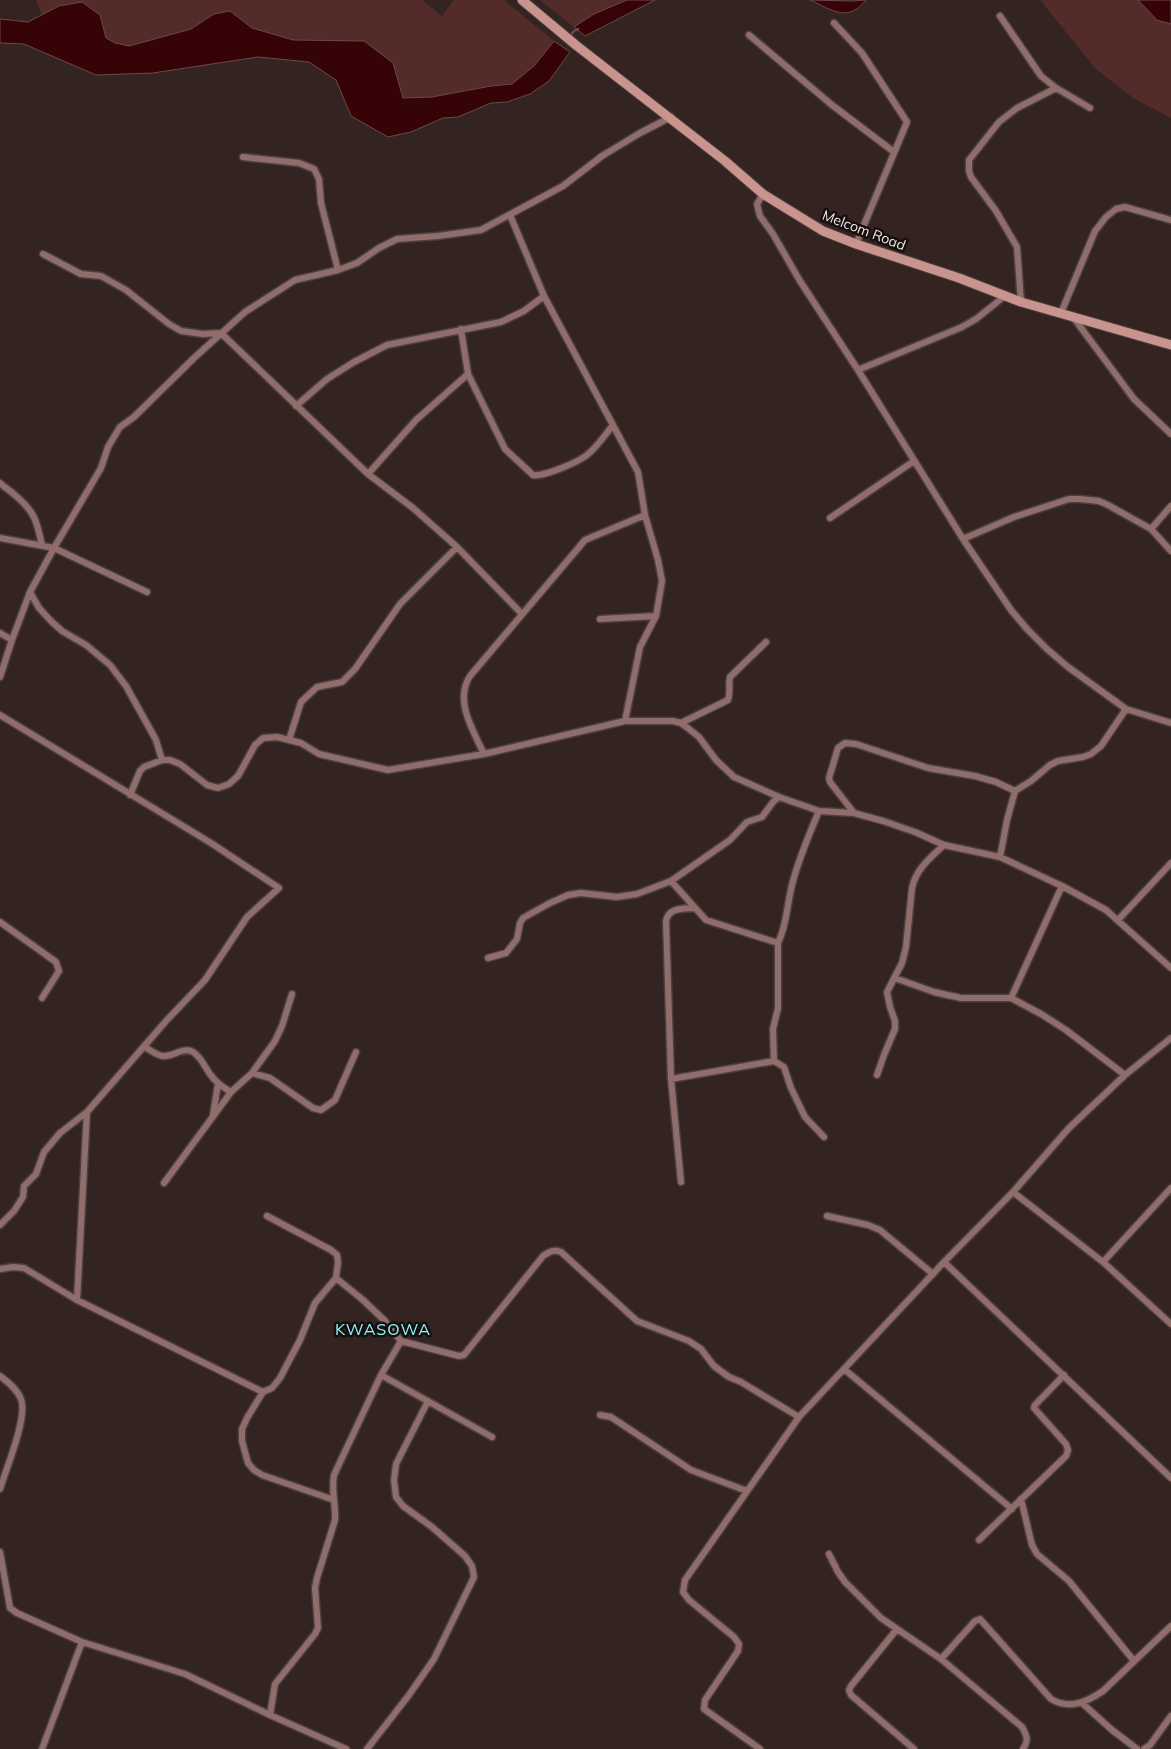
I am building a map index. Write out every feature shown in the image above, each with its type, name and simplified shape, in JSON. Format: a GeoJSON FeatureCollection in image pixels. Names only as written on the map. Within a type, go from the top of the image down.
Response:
{"type":"FeatureCollection","features":[{"type":"Feature","properties":{"kind":"main road","name":"Melcom Road"},"geometry":{"type":"LineString","coordinates":[[522,0],[764,194],[823,231],[1006,295],[1021,302],[1171,345]]}},
{"type":"Feature","properties":{"kind":"street"},"geometry":{"type":"LineString","coordinates":[[1000,16],[1041,76],[1056,88],[1090,108]]}},
{"type":"Feature","properties":{"kind":"street"},"geometry":{"type":"LineString","coordinates":[[834,23],[862,54],[906,119],[906,124],[856,244]]}},
{"type":"Feature","properties":{"kind":"street"},"geometry":{"type":"LineString","coordinates":[[749,35],[824,99],[894,152]]}},
{"type":"Feature","properties":{"kind":"street"},"geometry":{"type":"LineString","coordinates":[[1021,302],[1017,247],[996,211],[971,177],[969,160],[989,133],[1007,114],[1056,88]]}},
{"type":"Feature","properties":{"kind":"street"},"geometry":{"type":"LineString","coordinates":[[0,677],[30,592],[101,468],[108,446],[120,427],[134,417],[245,312],[295,280],[338,270],[358,263],[379,248],[397,239],[481,230],[563,186],[602,156],[640,133],[671,118]]}},
{"type":"Feature","properties":{"kind":"street"},"geometry":{"type":"LineString","coordinates":[[243,157],[299,163],[314,169],[319,178],[321,203],[338,270]]}},
{"type":"Feature","properties":{"kind":"street"},"geometry":{"type":"LineString","coordinates":[[764,194],[757,204],[760,216],[963,539],[1011,610],[1027,629],[1068,667],[1126,709],[1171,723]]}},
{"type":"Feature","properties":{"kind":"street"},"geometry":{"type":"LineString","coordinates":[[1061,313],[1095,231],[1106,216],[1116,209],[1125,207],[1171,220]]}},
{"type":"Feature","properties":{"kind":"street"},"geometry":{"type":"LineString","coordinates":[[510,215],[544,296],[638,472],[645,515],[662,581],[656,616],[640,647],[625,721]]}},
{"type":"Feature","properties":{"kind":"street"},"geometry":{"type":"LineString","coordinates":[[43,254],[81,274],[101,276],[126,290],[169,324],[181,331],[202,334],[221,333],[296,406],[340,445],[368,474],[413,508],[457,547],[522,614]]}},
{"type":"Feature","properties":{"kind":"street"},"geometry":{"type":"LineString","coordinates":[[858,370],[962,327],[976,319],[1006,295]]}},
{"type":"Feature","properties":{"kind":"street"},"geometry":{"type":"LineString","coordinates":[[296,406],[327,379],[387,345],[501,322],[524,311],[544,296]]}},
{"type":"Feature","properties":{"kind":"street"},"geometry":{"type":"LineString","coordinates":[[1073,317],[1134,399],[1171,434]]}},
{"type":"Feature","properties":{"kind":"street"},"geometry":{"type":"LineString","coordinates":[[461,329],[468,374],[505,449],[533,475],[543,475],[582,458],[591,451],[613,425]]}},
{"type":"Feature","properties":{"kind":"street"},"geometry":{"type":"LineString","coordinates":[[368,474],[416,420],[468,374]]}},
{"type":"Feature","properties":{"kind":"street"},"geometry":{"type":"LineString","coordinates":[[830,518],[914,462]]}},
{"type":"Feature","properties":{"kind":"street"},"geometry":{"type":"LineString","coordinates":[[0,483],[32,513],[36,519],[42,545]]}},
{"type":"Feature","properties":{"kind":"street"},"geometry":{"type":"LineString","coordinates":[[963,539],[1014,517],[1069,499],[1099,501],[1151,529],[1171,551]]}},
{"type":"Feature","properties":{"kind":"street"},"geometry":{"type":"LineString","coordinates":[[1151,529],[1171,506]]}},
{"type":"Feature","properties":{"kind":"street"},"geometry":{"type":"LineString","coordinates":[[484,754],[467,717],[463,697],[465,683],[585,540],[645,515]]}},
{"type":"Feature","properties":{"kind":"street"},"geometry":{"type":"LineString","coordinates":[[0,538],[54,548],[147,592]]}},
{"type":"Feature","properties":{"kind":"street"},"geometry":{"type":"LineString","coordinates":[[289,740],[301,702],[317,687],[342,682],[355,670],[400,604],[457,547]]}},
{"type":"Feature","properties":{"kind":"street"},"geometry":{"type":"LineString","coordinates":[[30,592],[39,608],[62,631],[86,645],[110,665],[126,686],[156,740],[162,760]]}},
{"type":"Feature","properties":{"kind":"street"},"geometry":{"type":"LineString","coordinates":[[600,619],[656,616]]}},
{"type":"Feature","properties":{"kind":"street"},"geometry":{"type":"LineString","coordinates":[[0,634],[12,640]]}},
{"type":"Feature","properties":{"kind":"street"},"geometry":{"type":"LineString","coordinates":[[681,723],[728,700],[730,676],[766,642]]}},
{"type":"Feature","properties":{"kind":"street"},"geometry":{"type":"LineString","coordinates":[[1000,857],[1015,791],[1031,781],[1050,765],[1091,754],[1101,746],[1126,709]]}},
{"type":"Feature","properties":{"kind":"street"},"geometry":{"type":"LineString","coordinates":[[0,715],[211,843],[279,888],[248,917],[205,980],[87,1112],[60,1133],[44,1152],[36,1174],[24,1186],[23,1197],[14,1211],[0,1225]]}},
{"type":"Feature","properties":{"kind":"street"},"geometry":{"type":"LineString","coordinates":[[130,795],[140,771],[144,767],[162,760],[170,760],[180,764],[207,785],[218,788],[229,784],[238,776],[255,745],[263,738],[277,737],[289,740],[300,743],[319,754],[388,770],[484,754],[625,721],[673,721],[681,723],[698,737],[716,760],[734,776],[779,797],[819,811],[854,814],[915,832],[944,844],[1000,857],[1062,886],[1095,903],[1118,920],[1171,968]]}},
{"type":"Feature","properties":{"kind":"street"},"geometry":{"type":"LineString","coordinates":[[854,814],[829,778],[838,748],[845,744],[856,744],[928,768],[975,776],[996,782],[1015,791]]}},
{"type":"Feature","properties":{"kind":"street"},"geometry":{"type":"LineString","coordinates":[[488,958],[506,953],[517,939],[520,923],[523,918],[556,900],[568,895],[581,893],[617,897],[637,894],[671,881],[730,840],[747,822],[762,817],[779,797]]}},
{"type":"Feature","properties":{"kind":"street"},"geometry":{"type":"LineString","coordinates":[[774,1061],[774,1029],[778,1008],[778,943],[782,934],[792,885],[819,811]]}},
{"type":"Feature","properties":{"kind":"street"},"geometry":{"type":"LineString","coordinates":[[877,1074],[895,1029],[895,1021],[887,992],[902,963],[906,946],[914,878],[925,863],[944,844]]}},
{"type":"Feature","properties":{"kind":"street"},"geometry":{"type":"LineString","coordinates":[[1118,920],[1171,863]]}},
{"type":"Feature","properties":{"kind":"street"},"geometry":{"type":"LineString","coordinates":[[671,881],[706,920],[778,943]]}},
{"type":"Feature","properties":{"kind":"street"},"geometry":{"type":"LineString","coordinates":[[1011,998],[1062,886]]}},
{"type":"Feature","properties":{"kind":"street"},"geometry":{"type":"LineString","coordinates":[[681,1182],[671,1079],[666,921],[667,916],[676,909],[695,908]]}},
{"type":"Feature","properties":{"kind":"street"},"geometry":{"type":"LineString","coordinates":[[0,922],[56,962],[58,971],[42,998]]}},
{"type":"Feature","properties":{"kind":"street"},"geometry":{"type":"LineString","coordinates":[[895,978],[934,992],[960,998],[1011,998],[1066,1030],[1125,1075]]}},
{"type":"Feature","properties":{"kind":"street"},"geometry":{"type":"LineString","coordinates":[[164,1183],[231,1092],[252,1073],[275,1041],[292,994]]}},
{"type":"Feature","properties":{"kind":"street"},"geometry":{"type":"LineString","coordinates":[[760,1749],[704,1709],[705,1700],[738,1651],[739,1644],[734,1637],[689,1600],[683,1592],[685,1580],[799,1417],[944,1262],[1013,1192],[1069,1128],[1125,1075],[1171,1038]]}},
{"type":"Feature","properties":{"kind":"street"},"geometry":{"type":"LineString","coordinates":[[145,1047],[164,1056],[183,1050],[193,1052],[199,1057],[218,1084],[231,1092]]}},
{"type":"Feature","properties":{"kind":"street"},"geometry":{"type":"LineString","coordinates":[[252,1073],[270,1078],[313,1108],[320,1110],[335,1100],[356,1052]]}},
{"type":"Feature","properties":{"kind":"street"},"geometry":{"type":"LineString","coordinates":[[671,1079],[774,1061],[784,1067],[791,1088],[805,1116],[824,1137]]}},
{"type":"Feature","properties":{"kind":"street"},"geometry":{"type":"LineString","coordinates":[[213,1116],[218,1084]]}},
{"type":"Feature","properties":{"kind":"street"},"geometry":{"type":"LineString","coordinates":[[77,1300],[87,1112]]}},
{"type":"Feature","properties":{"kind":"street"},"geometry":{"type":"LineString","coordinates":[[1103,1262],[1171,1188]]}},
{"type":"Feature","properties":{"kind":"street"},"geometry":{"type":"LineString","coordinates":[[1013,1192],[1103,1262],[1171,1324]]}},
{"type":"Feature","properties":{"kind":"street"},"geometry":{"type":"LineString","coordinates":[[267,1216],[331,1250],[337,1256],[338,1262],[336,1278],[315,1303],[300,1340],[280,1378],[272,1388],[263,1392],[247,1418],[242,1429],[242,1441],[248,1463],[254,1470],[262,1475],[334,1500]]}},
{"type":"Feature","properties":{"kind":"street"},"geometry":{"type":"LineString","coordinates":[[827,1216],[868,1225],[880,1230],[933,1274]]}},
{"type":"Feature","properties":{"kind":"street"},"geometry":{"type":"LineString","coordinates":[[336,1278],[377,1313],[401,1342],[459,1356],[464,1355],[543,1256],[550,1251],[556,1250],[561,1252],[637,1321],[689,1341],[701,1349],[714,1366],[729,1377],[741,1382],[799,1417]]}},
{"type":"Feature","properties":{"kind":"street"},"geometry":{"type":"LineString","coordinates":[[944,1262],[1171,1478]]}},
{"type":"Feature","properties":{"kind":"street"},"geometry":{"type":"LineString","coordinates":[[0,1269],[24,1268],[77,1300],[263,1392]]}},
{"type":"Feature","properties":{"kind":"street"},"geometry":{"type":"LineString","coordinates":[[270,1715],[275,1684],[318,1628],[315,1588],[335,1520],[334,1475],[381,1375],[401,1342]]}},
{"type":"Feature","properties":{"kind":"street"},"geometry":{"type":"LineString","coordinates":[[844,1369],[1012,1509]]}},
{"type":"Feature","properties":{"kind":"street"},"geometry":{"type":"LineString","coordinates":[[381,1375],[492,1436]]}},
{"type":"Feature","properties":{"kind":"street"},"geometry":{"type":"LineString","coordinates":[[979,1540],[1066,1456],[1068,1450],[1066,1444],[1034,1408],[1064,1375]]}},
{"type":"Feature","properties":{"kind":"street"},"geometry":{"type":"LineString","coordinates":[[0,1376],[10,1384],[20,1398],[23,1409],[22,1421],[0,1489]]}},
{"type":"Feature","properties":{"kind":"street"},"geometry":{"type":"LineString","coordinates":[[367,1749],[409,1696],[434,1659],[474,1577],[472,1566],[466,1556],[432,1527],[403,1506],[396,1497],[394,1480],[396,1464],[428,1401]]}},
{"type":"Feature","properties":{"kind":"street"},"geometry":{"type":"LineString","coordinates":[[600,1415],[611,1417],[691,1470],[747,1491]]}},
{"type":"Feature","properties":{"kind":"street"},"geometry":{"type":"LineString","coordinates":[[1022,1499],[1032,1546],[1037,1554],[1069,1581],[1134,1662]]}},
{"type":"Feature","properties":{"kind":"street"},"geometry":{"type":"LineString","coordinates":[[0,1552],[10,1608],[16,1613],[82,1642],[185,1674],[346,1749]]}},
{"type":"Feature","properties":{"kind":"street"},"geometry":{"type":"LineString","coordinates":[[829,1554],[845,1582],[881,1618],[896,1630],[942,1659],[1022,1727],[1027,1736],[1027,1742],[1023,1749]]}},
{"type":"Feature","properties":{"kind":"street"},"geometry":{"type":"LineString","coordinates":[[942,1659],[975,1621],[980,1619],[1051,1699],[1059,1704],[1082,1702],[1103,1691],[1171,1626]]}},
{"type":"Feature","properties":{"kind":"street"},"geometry":{"type":"LineString","coordinates":[[896,1630],[849,1690],[851,1695],[914,1749]]}},
{"type":"Feature","properties":{"kind":"street"},"geometry":{"type":"LineString","coordinates":[[42,1749],[82,1642]]}},
{"type":"Feature","properties":{"kind":"street"},"geometry":{"type":"LineString","coordinates":[[1082,1702],[1112,1730],[1137,1749]]}},
{"type":"Feature","properties":{"kind":"street"},"geometry":{"type":"LineString","coordinates":[[1144,1749],[1150,1745],[1171,1716]]}},
{"type":"Feature","properties":{"kind":"shaded area"},"geometry":{"type":"Polygon","coordinates":[[[36,0],[422,0],[442,16],[454,0],[504,0],[554,41],[534,66],[513,84],[491,86],[432,97],[403,98],[393,63],[364,41],[293,40],[252,28],[230,11],[214,14],[191,29],[129,46],[115,43],[106,38],[100,15],[59,6],[42,15],[36,0]]]}},
{"type":"Feature","properties":{"kind":"shaded area"},"geometry":{"type":"Polygon","coordinates":[[[540,0],[627,0],[594,14],[574,27],[540,0]]]}},
{"type":"Feature","properties":{"kind":"shaded area"},"geometry":{"type":"Polygon","coordinates":[[[627,0],[655,0],[585,36],[574,27],[594,14],[627,0]]]}},
{"type":"Feature","properties":{"kind":"shaded area"},"geometry":{"type":"Polygon","coordinates":[[[810,0],[866,0],[853,11],[846,13],[833,10],[810,0]]]}},
{"type":"Feature","properties":{"kind":"shaded area"},"geometry":{"type":"Polygon","coordinates":[[[1040,0],[1138,0],[1157,20],[1171,24],[1171,118],[1133,98],[1095,68],[1040,0]]]}},
{"type":"Feature","properties":{"kind":"shaded area"},"geometry":{"type":"Polygon","coordinates":[[[1138,0],[1171,0],[1171,24],[1157,20],[1138,0]]]}},
{"type":"Feature","properties":{"kind":"shaded area"},"geometry":{"type":"Polygon","coordinates":[[[82,2],[100,15],[106,38],[115,43],[129,46],[191,29],[214,14],[230,11],[252,28],[293,40],[364,41],[393,63],[403,98],[432,97],[512,84],[534,66],[554,41],[570,52],[549,81],[530,94],[507,102],[491,103],[458,117],[443,118],[411,132],[388,137],[351,116],[336,80],[309,62],[258,57],[153,73],[96,75],[24,44],[0,43],[0,19],[28,22],[59,6],[82,2]]]}},
{"type":"Feature","properties":{"kind":"waterway"},"geometry":{"type":"LineString","coordinates":[[569,37],[578,29]]}},
{"type":"Feature","properties":{"kind":"district","name":"KWASOWA"},"geometry":{"type":"Point","coordinates":[383,1329]}}]}
